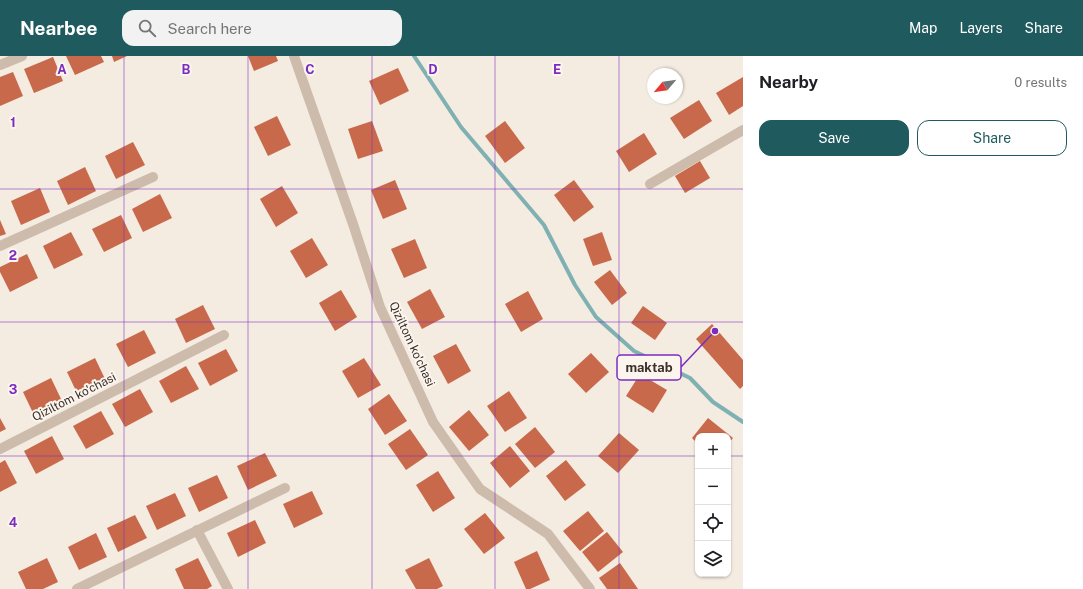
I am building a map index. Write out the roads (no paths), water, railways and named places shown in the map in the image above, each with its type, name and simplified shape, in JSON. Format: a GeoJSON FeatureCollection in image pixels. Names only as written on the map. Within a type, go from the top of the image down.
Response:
{"type":"FeatureCollection","features":[{"type":"Feature","properties":{"kind":"street"},"geometry":{"type":"LineString","coordinates":[[0,65],[22,56]]}},
{"type":"Feature","properties":{"kind":"street","name":"Qiziltom ko'chasi"},"geometry":{"type":"LineString","coordinates":[[294,56],[353,224],[380,307],[433,422],[480,489],[548,534],[590,589]]}},
{"type":"Feature","properties":{"kind":"street"},"geometry":{"type":"LineString","coordinates":[[650,184],[743,130]]}},
{"type":"Feature","properties":{"kind":"street"},"geometry":{"type":"LineString","coordinates":[[0,246],[153,177]]}},
{"type":"Feature","properties":{"kind":"street","name":"Qiziltom ko'chasi"},"geometry":{"type":"LineString","coordinates":[[0,448],[224,335]]}},
{"type":"Feature","properties":{"kind":"street"},"geometry":{"type":"LineString","coordinates":[[77,589],[286,488]]}},
{"type":"Feature","properties":{"kind":"street"},"geometry":{"type":"LineString","coordinates":[[197,530],[228,589]]}},
{"type":"Feature","properties":{"kind":"waterway"},"geometry":{"type":"LineString","coordinates":[[414,56],[461,127],[544,225],[575,285],[596,317],[634,351],[690,378],[713,402],[743,422]]}},
{"type":"Feature","properties":{"kind":"place","name":"maktab"},"geometry":{"type":"Point","coordinates":[715,331]}}]}
